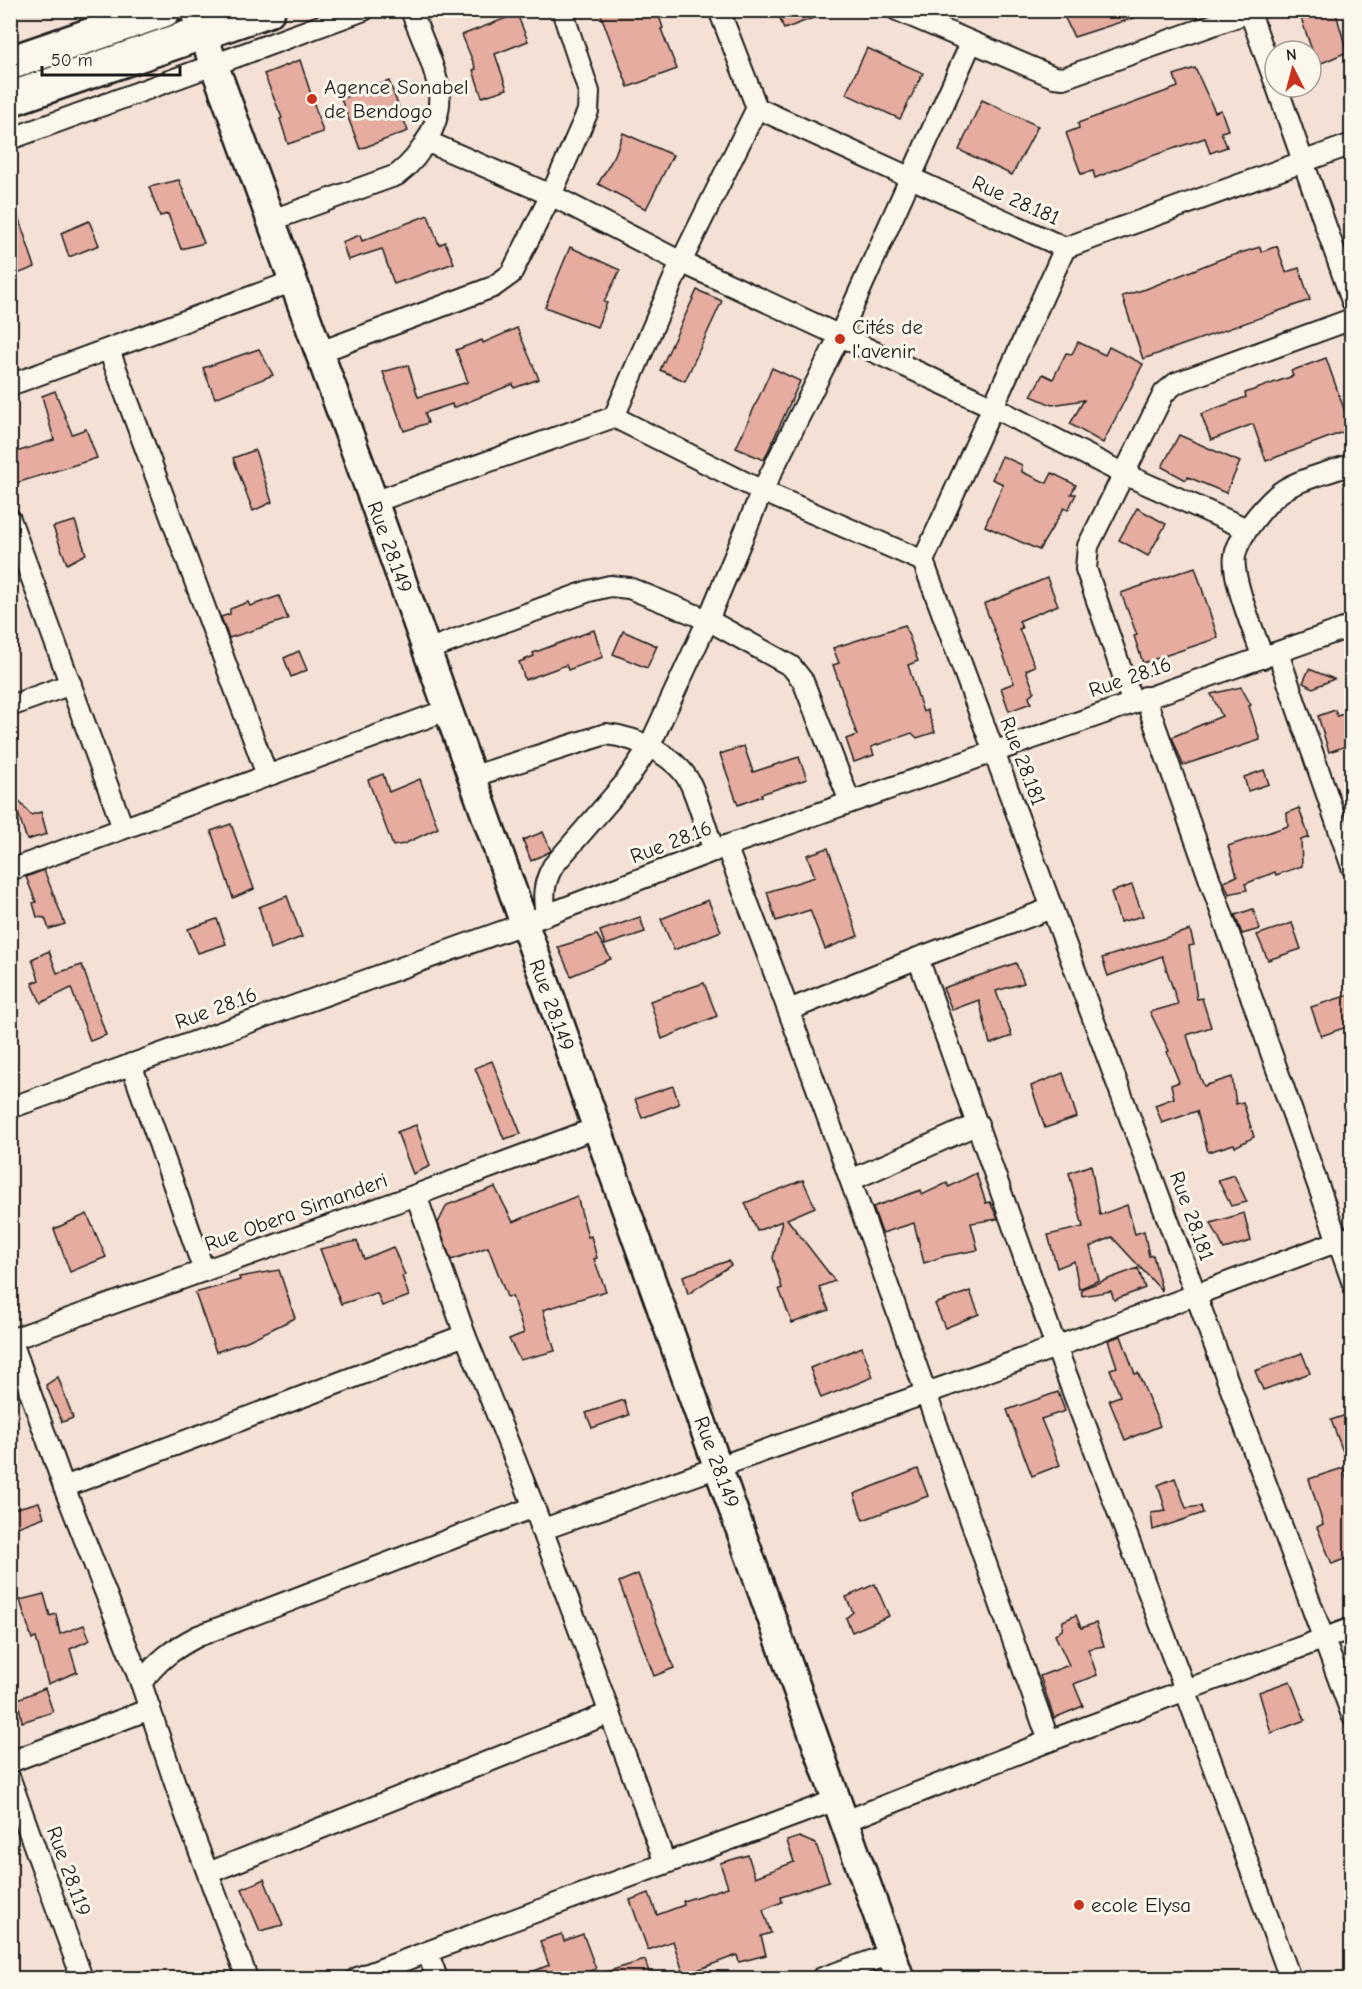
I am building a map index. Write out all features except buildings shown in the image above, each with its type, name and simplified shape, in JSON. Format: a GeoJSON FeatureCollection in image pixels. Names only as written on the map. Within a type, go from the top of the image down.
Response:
{"type":"FeatureCollection","features":[{"type":"Feature","properties":{"kind":"highway"},"geometry":{"type":"LineString","coordinates":[[10,63],[164,10]]}},
{"type":"Feature","properties":{"kind":"highway"},"geometry":{"type":"LineString","coordinates":[[10,99],[198,22],[268,10]]}},
{"type":"Feature","properties":{"kind":"street"},"geometry":{"type":"LineString","coordinates":[[10,139],[364,10]]}},
{"type":"Feature","properties":{"kind":"street"},"geometry":{"type":"LineString","coordinates":[[273,220],[397,175],[410,165],[426,141],[439,108],[438,86],[411,10]]}},
{"type":"Feature","properties":{"kind":"street"},"geometry":{"type":"LineString","coordinates":[[320,352],[504,282],[511,274],[551,195],[588,111],[590,100],[562,10]]}},
{"type":"Feature","properties":{"kind":"street"},"geometry":{"type":"LineString","coordinates":[[614,417],[681,262],[757,108],[719,10]]}},
{"type":"Feature","properties":{"kind":"street"},"geometry":{"type":"LineString","coordinates":[[897,10],[971,43],[1054,77],[1063,78],[1251,11],[1263,46]]}},
{"type":"Feature","properties":{"kind":"street","name":"Rue 28.149"},"geometry":{"type":"LineString","coordinates":[[198,22],[273,220],[471,777],[535,920],[596,1128],[895,1966]]}},
{"type":"Feature","properties":{"kind":"street"},"geometry":{"type":"LineString","coordinates":[[535,920],[545,880],[553,866],[624,784],[649,747],[708,620],[762,491],[838,337],[971,43]]}},
{"type":"Feature","properties":{"kind":"street"},"geometry":{"type":"LineString","coordinates":[[1281,99],[1352,301]]}},
{"type":"Feature","properties":{"kind":"street","name":"Rue 28.181"},"geometry":{"type":"LineString","coordinates":[[757,108],[1065,248],[923,561],[1352,1715]]}},
{"type":"Feature","properties":{"kind":"street"},"geometry":{"type":"LineString","coordinates":[[426,141],[551,195],[681,262],[993,408],[1124,474],[1247,529]]}},
{"type":"Feature","properties":{"kind":"street"},"geometry":{"type":"LineString","coordinates":[[1065,248],[1352,144]]}},
{"type":"Feature","properties":{"kind":"street"},"geometry":{"type":"LineString","coordinates":[[10,385],[294,281]]}},
{"type":"Feature","properties":{"kind":"street"},"geometry":{"type":"LineString","coordinates":[[1352,320],[1170,386],[1164,393],[1088,546],[1086,569],[1139,699],[1345,1238],[1352,1281]]}},
{"type":"Feature","properties":{"kind":"street"},"geometry":{"type":"LineString","coordinates":[[109,350],[267,775]]}},
{"type":"Feature","properties":{"kind":"street"},"geometry":{"type":"LineString","coordinates":[[374,502],[614,417],[762,491],[923,561]]}},
{"type":"Feature","properties":{"kind":"street"},"geometry":{"type":"LineString","coordinates":[[1352,464],[1287,488],[1270,501],[1247,529],[1235,555],[1236,574],[1352,867]]}},
{"type":"Feature","properties":{"kind":"street"},"geometry":{"type":"LineString","coordinates":[[10,519],[15,547],[71,684],[123,828]]}},
{"type":"Feature","properties":{"kind":"street"},"geometry":{"type":"LineString","coordinates":[[427,650],[589,591],[610,586],[629,588],[708,620],[790,666],[803,681],[850,802]]}},
{"type":"Feature","properties":{"kind":"street","name":"Rue 28.16"},"geometry":{"type":"LineString","coordinates":[[10,1108],[535,920],[850,802],[1352,626]]}},
{"type":"Feature","properties":{"kind":"street"},"geometry":{"type":"LineString","coordinates":[[10,706],[71,684]]}},
{"type":"Feature","properties":{"kind":"street"},"geometry":{"type":"LineString","coordinates":[[10,870],[447,710]]}},
{"type":"Feature","properties":{"kind":"street"},"geometry":{"type":"LineString","coordinates":[[471,777],[606,734],[621,735],[649,747],[679,767],[690,783],[789,1010],[1049,1741]]}},
{"type":"Feature","properties":{"kind":"street"},"geometry":{"type":"LineString","coordinates":[[789,1010],[918,958],[1052,908]]}},
{"type":"Feature","properties":{"kind":"street"},"geometry":{"type":"LineString","coordinates":[[918,958],[1056,1347],[1186,1692],[1290,1978]]}},
{"type":"Feature","properties":{"kind":"street"},"geometry":{"type":"LineString","coordinates":[[131,1064],[204,1270]]}},
{"type":"Feature","properties":{"kind":"street"},"geometry":{"type":"LineString","coordinates":[[851,1180],[978,1124]]}},
{"type":"Feature","properties":{"kind":"street","name":"Rue Obera Simanderi"},"geometry":{"type":"LineString","coordinates":[[11,1340],[596,1128]]}},
{"type":"Feature","properties":{"kind":"street"},"geometry":{"type":"LineString","coordinates":[[416,1195],[465,1335],[534,1507],[664,1863]]}},
{"type":"Feature","properties":{"kind":"street"},"geometry":{"type":"LineString","coordinates":[[541,1530],[1197,1296],[1345,1238]]}},
{"type":"Feature","properties":{"kind":"street"},"geometry":{"type":"LineString","coordinates":[[64,1487],[465,1335]]}},
{"type":"Feature","properties":{"kind":"street"},"geometry":{"type":"LineString","coordinates":[[11,1340],[64,1487],[141,1683],[247,1978]]}},
{"type":"Feature","properties":{"kind":"street"},"geometry":{"type":"LineString","coordinates":[[141,1683],[157,1661],[171,1650],[198,1636],[534,1507]]}},
{"type":"Feature","properties":{"kind":"street"},"geometry":{"type":"LineString","coordinates":[[357,1978],[428,1954],[664,1863],[839,1811],[1049,1741],[1186,1692],[1352,1628]]}},
{"type":"Feature","properties":{"kind":"street"},"geometry":{"type":"LineString","coordinates":[[10,1762],[150,1709]]}},
{"type":"Feature","properties":{"kind":"street"},"geometry":{"type":"LineString","coordinates":[[208,1873],[610,1713]]}},
{"type":"Feature","properties":{"kind":"street","name":"Rue 28.119"},"geometry":{"type":"LineString","coordinates":[[10,1779],[82,1978]]}},
{"type":"Feature","properties":{"kind":"street"},"geometry":{"type":"LineString","coordinates":[[428,1954],[437,1978]]}},
{"type":"Feature","properties":{"kind":"street"},"geometry":{"type":"LineString","coordinates":[[822,1978],[895,1966]]}},
{"type":"Feature","properties":{"kind":"place","name":"Agence Sonabel de Bendogo"},"geometry":{"type":"Point","coordinates":[312,99]}},
{"type":"Feature","properties":{"kind":"place","name":"Cités de l'avenir"},"geometry":{"type":"Point","coordinates":[840,339]}},
{"type":"Feature","properties":{"kind":"place","name":"ecole Elysa"},"geometry":{"type":"Point","coordinates":[1079,1905]}}]}
